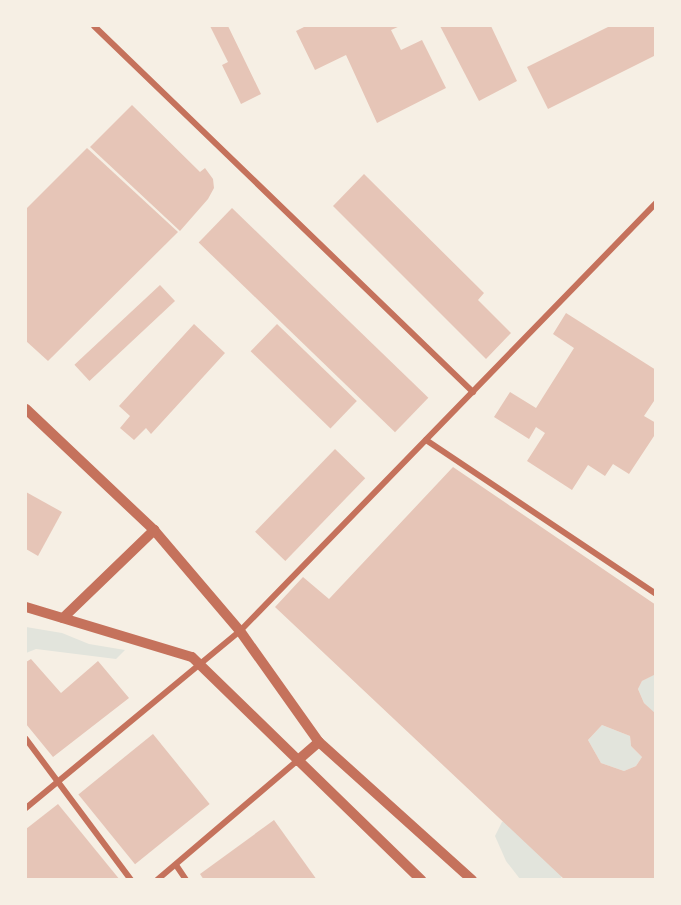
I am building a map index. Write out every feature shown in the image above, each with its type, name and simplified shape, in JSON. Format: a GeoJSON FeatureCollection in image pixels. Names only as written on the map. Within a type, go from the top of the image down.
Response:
{"type":"FeatureCollection","features":[{"type":"Feature","properties":{"kind":"street"},"geometry":{"type":"LineString","coordinates":[[94,26],[473,392]]}},
{"type":"Feature","properties":{"kind":"street"},"geometry":{"type":"LineString","coordinates":[[26,808],[240,631],[656,203]]}},
{"type":"Feature","properties":{"kind":"street"},"geometry":{"type":"LineString","coordinates":[[26,409],[154,530],[240,631],[319,742],[472,879]]}},
{"type":"Feature","properties":{"kind":"street"},"geometry":{"type":"LineString","coordinates":[[426,440],[656,594]]}},
{"type":"Feature","properties":{"kind":"street"},"geometry":{"type":"LineString","coordinates":[[63,618],[154,530]]}},
{"type":"Feature","properties":{"kind":"street"},"geometry":{"type":"LineString","coordinates":[[26,607],[192,657],[421,879]]}},
{"type":"Feature","properties":{"kind":"street"},"geometry":{"type":"LineString","coordinates":[[26,739],[131,879]]}},
{"type":"Feature","properties":{"kind":"street"},"geometry":{"type":"LineString","coordinates":[[157,879],[319,742]]}},
{"type":"Feature","properties":{"kind":"street"},"geometry":{"type":"LineString","coordinates":[[176,865],[186,879]]}},
{"type":"Feature","properties":{"kind":"shaded area"},"geometry":{"type":"Polygon","coordinates":[[[26,627],[62,633],[89,644],[125,650],[116,659],[36,649],[26,653],[26,627]]]}},
{"type":"Feature","properties":{"kind":"shaded area"},"geometry":{"type":"Polygon","coordinates":[[[655,674],[655,714],[644,703],[638,689],[642,681],[655,674]]]}},
{"type":"Feature","properties":{"kind":"shaded area"},"geometry":{"type":"Polygon","coordinates":[[[602,725],[630,736],[631,746],[642,757],[636,766],[624,771],[601,763],[588,740],[602,725]]]}},
{"type":"Feature","properties":{"kind":"shaded area"},"geometry":{"type":"Polygon","coordinates":[[[512,817],[567,851],[561,879],[520,879],[506,861],[495,836],[502,822],[512,817]]]}},
{"type":"Feature","properties":{"kind":"building"},"geometry":{"type":"Polygon","coordinates":[[[210,26],[228,26],[261,94],[241,104],[222,65],[228,62],[210,26]]]}},
{"type":"Feature","properties":{"kind":"building"},"geometry":{"type":"Polygon","coordinates":[[[306,26],[400,26],[391,30],[401,50],[422,40],[446,88],[377,123],[346,55],[315,70],[296,31],[306,26]]]}},
{"type":"Feature","properties":{"kind":"building"},"geometry":{"type":"Polygon","coordinates":[[[440,26],[491,26],[517,81],[479,101],[440,26]]]}},
{"type":"Feature","properties":{"kind":"building"},"geometry":{"type":"Polygon","coordinates":[[[610,26],[656,26],[656,55],[548,109],[527,67],[610,26]]]}},
{"type":"Feature","properties":{"kind":"building"},"geometry":{"type":"Polygon","coordinates":[[[132,105],[200,172],[205,168],[213,179],[214,188],[208,199],[180,231],[90,147],[132,105]]]}},
{"type":"Feature","properties":{"kind":"building"},"geometry":{"type":"Polygon","coordinates":[[[87,148],[178,232],[48,361],[26,341],[26,209],[87,148]]]}},
{"type":"Feature","properties":{"kind":"building"},"geometry":{"type":"Polygon","coordinates":[[[364,174],[484,293],[478,300],[511,333],[486,359],[333,206],[364,174]]]}},
{"type":"Feature","properties":{"kind":"building"},"geometry":{"type":"Polygon","coordinates":[[[232,208],[428,398],[395,432],[199,243],[232,208]]]}},
{"type":"Feature","properties":{"kind":"building"},"geometry":{"type":"Polygon","coordinates":[[[160,285],[175,301],[89,381],[74,365],[160,285]]]}},
{"type":"Feature","properties":{"kind":"building"},"geometry":{"type":"Polygon","coordinates":[[[566,313],[656,370],[656,398],[644,416],[656,423],[656,433],[629,474],[613,464],[605,476],[588,465],[572,490],[527,461],[545,433],[536,427],[529,439],[494,417],[510,392],[536,408],[574,348],[553,334],[566,313]]]}},
{"type":"Feature","properties":{"kind":"building"},"geometry":{"type":"Polygon","coordinates":[[[194,324],[225,353],[151,434],[146,428],[134,440],[120,428],[130,416],[119,406],[194,324]]]}},
{"type":"Feature","properties":{"kind":"building"},"geometry":{"type":"Polygon","coordinates":[[[277,324],[357,401],[330,428],[251,351],[277,324]]]}},
{"type":"Feature","properties":{"kind":"building"},"geometry":{"type":"Polygon","coordinates":[[[335,449],[365,478],[285,561],[255,532],[335,449]]]}},
{"type":"Feature","properties":{"kind":"building"},"geometry":{"type":"Polygon","coordinates":[[[453,467],[656,605],[656,674],[642,681],[638,689],[644,703],[656,714],[656,880],[565,880],[275,607],[303,577],[329,599],[453,467]],[[602,725],[588,740],[601,763],[624,771],[636,766],[642,757],[631,746],[630,736],[602,725]]]}},
{"type":"Feature","properties":{"kind":"building"},"geometry":{"type":"Polygon","coordinates":[[[26,492],[62,512],[38,556],[26,549],[26,492]]]}},
{"type":"Feature","properties":{"kind":"building"},"geometry":{"type":"Polygon","coordinates":[[[31,659],[61,693],[98,661],[129,698],[53,757],[26,724],[26,662],[31,659]]]}},
{"type":"Feature","properties":{"kind":"building"},"geometry":{"type":"Polygon","coordinates":[[[153,734],[210,804],[135,864],[78,794],[153,734]]]}},
{"type":"Feature","properties":{"kind":"building"},"geometry":{"type":"Polygon","coordinates":[[[58,804],[120,880],[26,880],[26,829],[58,804]]]}},
{"type":"Feature","properties":{"kind":"building"},"geometry":{"type":"Polygon","coordinates":[[[274,820],[317,880],[204,880],[200,874],[274,820]]]}}]}
